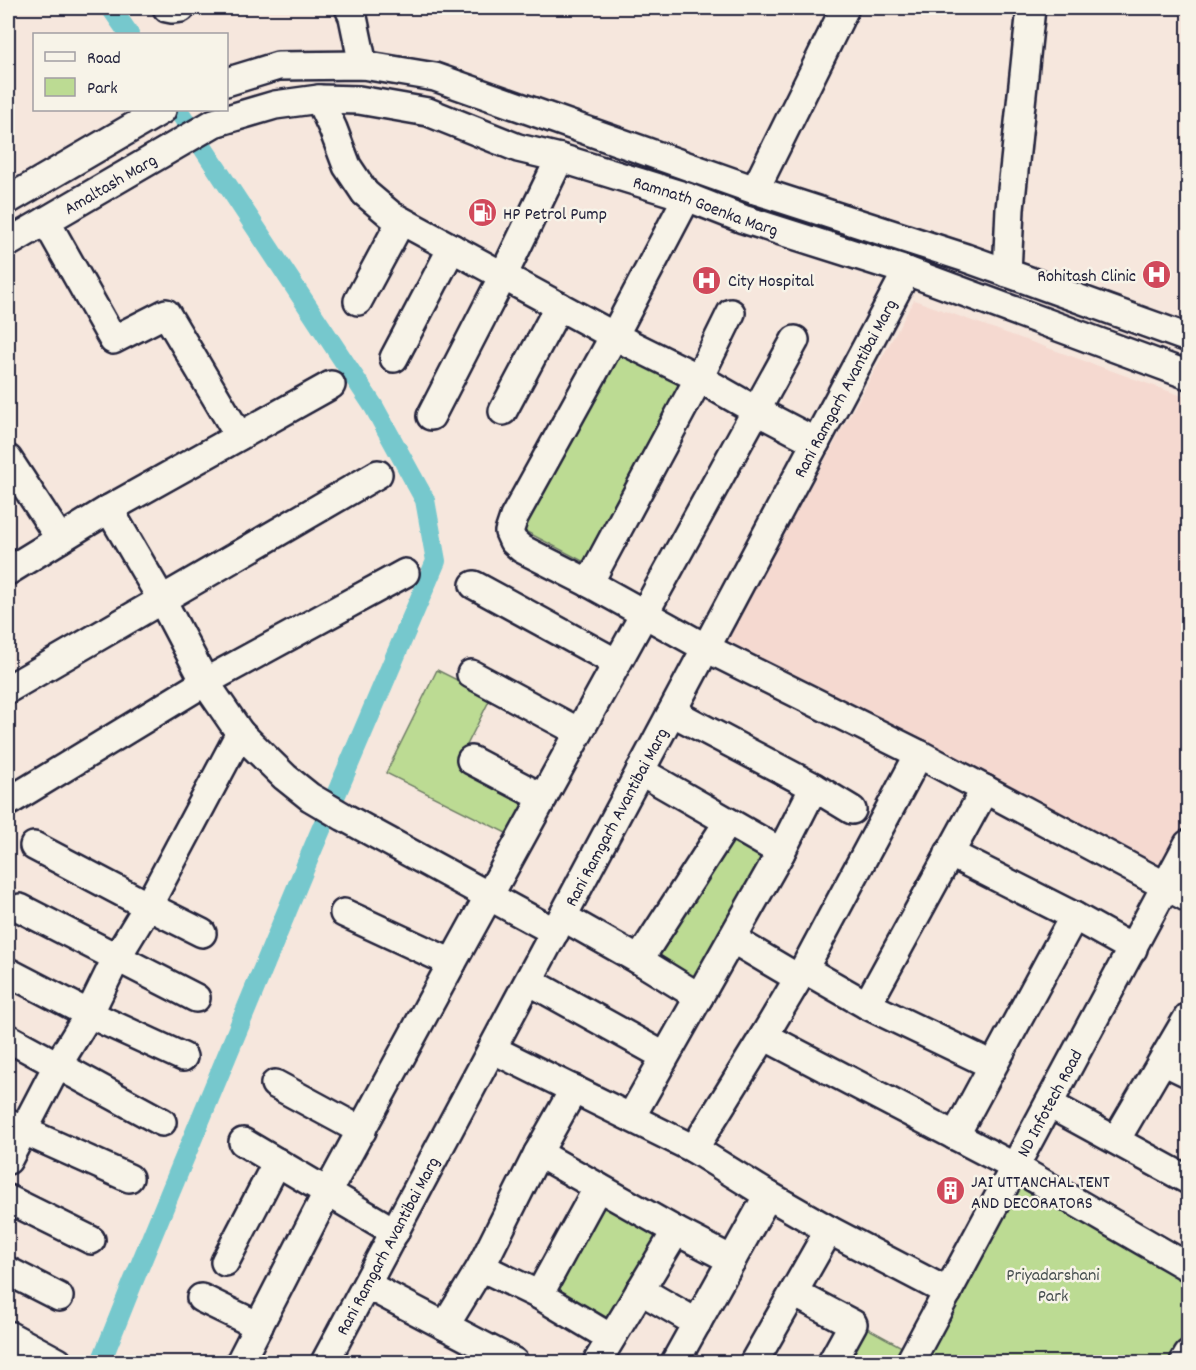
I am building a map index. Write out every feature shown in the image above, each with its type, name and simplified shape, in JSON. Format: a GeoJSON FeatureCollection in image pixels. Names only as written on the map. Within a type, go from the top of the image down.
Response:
{"type":"FeatureCollection","features":[{"type":"Feature","properties":{"kind":"street"},"geometry":{"type":"LineString","coordinates":[[167,8],[181,8]]}},
{"type":"Feature","properties":{"kind":"street"},"geometry":{"type":"LineString","coordinates":[[349,8],[363,65]]}},
{"type":"Feature","properties":{"kind":"street"},"geometry":{"type":"LineString","coordinates":[[755,190],[844,8]]}},
{"type":"Feature","properties":{"kind":"street"},"geometry":{"type":"LineString","coordinates":[[1007,273],[1010,209],[1030,8]]}},
{"type":"Feature","properties":{"kind":"street","name":"Ramnath Goenka Marg"},"geometry":{"type":"LineString","coordinates":[[228,81],[278,66],[363,65],[435,77],[755,190],[966,258],[1188,338]]}},
{"type":"Feature","properties":{"kind":"street"},"geometry":{"type":"LineString","coordinates":[[319,99],[347,166],[365,193],[391,215],[816,442]]}},
{"type":"Feature","properties":{"kind":"street","name":"Ramnath Goenka Marg"},"geometry":{"type":"LineString","coordinates":[[214,123],[275,105],[319,99],[359,100],[428,112],[518,148],[560,158],[687,197],[743,219],[907,271],[1188,375]]}},
{"type":"Feature","properties":{"kind":"street"},"geometry":{"type":"LineString","coordinates":[[518,148],[530,111]]}},
{"type":"Feature","properties":{"kind":"street","name":"Amaltash Marg"},"geometry":{"type":"LineString","coordinates":[[8,200],[154,113]]}},
{"type":"Feature","properties":{"kind":"street","name":"Amaltash Marg"},"geometry":{"type":"LineString","coordinates":[[8,243],[214,123]]}},
{"type":"Feature","properties":{"kind":"street"},"geometry":{"type":"LineString","coordinates":[[431,416],[560,158]]}},
{"type":"Feature","properties":{"kind":"street"},"geometry":{"type":"LineString","coordinates":[[687,197],[614,336],[514,517],[509,532],[513,542],[522,549],[589,583],[706,648],[919,754],[1177,892]]}},
{"type":"Feature","properties":{"kind":"street"},"geometry":{"type":"LineString","coordinates":[[46,221],[113,340],[166,313],[238,436]]}},
{"type":"Feature","properties":{"kind":"street"},"geometry":{"type":"LineString","coordinates":[[358,301],[401,221]]}},
{"type":"Feature","properties":{"kind":"street"},"geometry":{"type":"LineString","coordinates":[[394,358],[452,248]]}},
{"type":"Feature","properties":{"kind":"street","name":"Rani Ramgarh Avantibai Marg"},"geometry":{"type":"LineString","coordinates":[[326,1362],[907,271]]}},
{"type":"Feature","properties":{"kind":"street"},"geometry":{"type":"LineString","coordinates":[[503,411],[559,306]]}},
{"type":"Feature","properties":{"kind":"street"},"geometry":{"type":"LineString","coordinates":[[589,583],[699,378],[731,313]]}},
{"type":"Feature","properties":{"kind":"street"},"geometry":{"type":"LineString","coordinates":[[240,1362],[327,1193],[795,340]]}},
{"type":"Feature","properties":{"kind":"street"},"geometry":{"type":"LineString","coordinates":[[8,571],[109,509],[331,385]]}},
{"type":"Feature","properties":{"kind":"street"},"geometry":{"type":"LineString","coordinates":[[8,459],[60,539]]}},
{"type":"Feature","properties":{"kind":"street"},"geometry":{"type":"LineString","coordinates":[[8,689],[378,474]]}},
{"type":"Feature","properties":{"kind":"street"},"geometry":{"type":"LineString","coordinates":[[109,509],[162,600],[204,682],[240,733],[285,777],[310,797],[489,897],[639,960],[699,997]]}},
{"type":"Feature","properties":{"kind":"street"},"geometry":{"type":"LineString","coordinates":[[8,802],[204,682],[405,573]]}},
{"type":"Feature","properties":{"kind":"street"},"geometry":{"type":"LineString","coordinates":[[474,585],[617,663]]}},
{"type":"Feature","properties":{"kind":"street"},"geometry":{"type":"LineString","coordinates":[[471,674],[579,732]]}},
{"type":"Feature","properties":{"kind":"street"},"geometry":{"type":"LineString","coordinates":[[672,712],[814,787],[852,810]]}},
{"type":"Feature","properties":{"kind":"street"},"geometry":{"type":"LineString","coordinates":[[8,1160],[16,1127],[88,1014],[240,733]]}},
{"type":"Feature","properties":{"kind":"street"},"geometry":{"type":"LineString","coordinates":[[694,1149],[801,973],[919,754]]}},
{"type":"Feature","properties":{"kind":"street"},"geometry":{"type":"LineString","coordinates":[[471,760],[543,798]]}},
{"type":"Feature","properties":{"kind":"street"},"geometry":{"type":"LineString","coordinates":[[640,771],[781,852]]}},
{"type":"Feature","properties":{"kind":"street"},"geometry":{"type":"LineString","coordinates":[[631,1117],[781,852],[814,787]]}},
{"type":"Feature","properties":{"kind":"street"},"geometry":{"type":"LineString","coordinates":[[867,1005],[985,789]]}},
{"type":"Feature","properties":{"kind":"street"},"geometry":{"type":"LineString","coordinates":[[639,960],[728,822]]}},
{"type":"Feature","properties":{"kind":"street","name":"ND Infotech Road"},"geometry":{"type":"LineString","coordinates":[[910,1362],[1133,949],[1177,892],[1188,844]]}},
{"type":"Feature","properties":{"kind":"street"},"geometry":{"type":"LineString","coordinates":[[34,846],[202,933]]}},
{"type":"Feature","properties":{"kind":"street"},"geometry":{"type":"LineString","coordinates":[[950,853],[1074,916],[1133,949]]}},
{"type":"Feature","properties":{"kind":"street"},"geometry":{"type":"LineString","coordinates":[[20,908],[196,998]]}},
{"type":"Feature","properties":{"kind":"street"},"geometry":{"type":"LineString","coordinates":[[344,913],[452,963]]}},
{"type":"Feature","properties":{"kind":"street"},"geometry":{"type":"LineString","coordinates":[[955,1136],[1074,916]]}},
{"type":"Feature","properties":{"kind":"street"},"geometry":{"type":"LineString","coordinates":[[732,939],[992,1065]]}},
{"type":"Feature","properties":{"kind":"street"},"geometry":{"type":"LineString","coordinates":[[8,972],[88,1014],[183,1057]]}},
{"type":"Feature","properties":{"kind":"street"},"geometry":{"type":"LineString","coordinates":[[529,981],[664,1056]]}},
{"type":"Feature","properties":{"kind":"street"},"geometry":{"type":"LineString","coordinates":[[1116,1140],[1188,1017]]}},
{"type":"Feature","properties":{"kind":"street"},"geometry":{"type":"LineString","coordinates":[[764,1036],[1015,1167],[1188,1267]]}},
{"type":"Feature","properties":{"kind":"street"},"geometry":{"type":"LineString","coordinates":[[8,1038],[162,1122]]}},
{"type":"Feature","properties":{"kind":"street"},"geometry":{"type":"LineString","coordinates":[[492,1049],[694,1149],[829,1230],[948,1292]]}},
{"type":"Feature","properties":{"kind":"street"},"geometry":{"type":"LineString","coordinates":[[1163,1061],[1188,1073]]}},
{"type":"Feature","properties":{"kind":"street"},"geometry":{"type":"LineString","coordinates":[[275,1084],[362,1131]]}},
{"type":"Feature","properties":{"kind":"street"},"geometry":{"type":"LineString","coordinates":[[445,1326],[481,1267],[538,1153],[574,1089]]}},
{"type":"Feature","properties":{"kind":"street"},"geometry":{"type":"LineString","coordinates":[[1049,1104],[1188,1180]]}},
{"type":"Feature","properties":{"kind":"street"},"geometry":{"type":"LineString","coordinates":[[16,1127],[129,1178]]}},
{"type":"Feature","properties":{"kind":"street"},"geometry":{"type":"LineString","coordinates":[[243,1142],[395,1232]]}},
{"type":"Feature","properties":{"kind":"street"},"geometry":{"type":"LineString","coordinates":[[538,1153],[732,1260]]}},
{"type":"Feature","properties":{"kind":"street"},"geometry":{"type":"LineString","coordinates":[[225,1262],[277,1162]]}},
{"type":"Feature","properties":{"kind":"street"},"geometry":{"type":"LineString","coordinates":[[539,1295],[598,1187]]}},
{"type":"Feature","properties":{"kind":"street"},"geometry":{"type":"LineString","coordinates":[[675,1362],[768,1195]]}},
{"type":"Feature","properties":{"kind":"street"},"geometry":{"type":"LineString","coordinates":[[8,1199],[91,1240]]}},
{"type":"Feature","properties":{"kind":"street"},"geometry":{"type":"LineString","coordinates":[[754,1362],[829,1230]]}},
{"type":"Feature","properties":{"kind":"street"},"geometry":{"type":"LineString","coordinates":[[597,1362],[676,1231]]}},
{"type":"Feature","properties":{"kind":"street"},"geometry":{"type":"LineString","coordinates":[[481,1267],[539,1295],[611,1338]]}},
{"type":"Feature","properties":{"kind":"street"},"geometry":{"type":"LineString","coordinates":[[8,1270],[59,1297]]}},
{"type":"Feature","properties":{"kind":"street"},"geometry":{"type":"LineString","coordinates":[[367,1285],[445,1326],[483,1355],[514,1362]]}},
{"type":"Feature","properties":{"kind":"street"},"geometry":{"type":"LineString","coordinates":[[640,1290],[697,1323]]}},
{"type":"Feature","properties":{"kind":"street"},"geometry":{"type":"LineString","coordinates":[[794,1293],[853,1324],[832,1362]]}},
{"type":"Feature","properties":{"kind":"street"},"geometry":{"type":"LineString","coordinates":[[201,1298],[259,1326]]}},
{"type":"Feature","properties":{"kind":"street"},"geometry":{"type":"LineString","coordinates":[[8,1335],[58,1362]]}},
{"type":"Feature","properties":{"kind":"street"},"geometry":{"type":"LineString","coordinates":[[1184,1362],[1188,1355]]}},
{"type":"Feature","properties":{"kind":"shaded area"},"geometry":{"type":"Polygon","coordinates":[[[914,300],[1188,398],[1188,819],[1161,870],[725,640],[914,300]]]}},
{"type":"Feature","properties":{"kind":"green space"},"geometry":{"type":"Polygon","coordinates":[[[618,346],[687,382],[592,566],[523,530],[618,346]]]}},
{"type":"Feature","properties":{"kind":"green space"},"geometry":{"type":"Polygon","coordinates":[[[437,670],[491,697],[458,763],[526,797],[508,834],[386,773],[437,670]]]}},
{"type":"Feature","properties":{"kind":"green space"},"geometry":{"type":"Polygon","coordinates":[[[726,813],[780,844],[703,982],[649,952],[726,813]]]}},
{"type":"Feature","properties":{"kind":"green space","name":"Priyadarshani Park"},"geometry":{"type":"Polygon","coordinates":[[[1024,1175],[1188,1275],[1188,1337],[1175,1362],[923,1362],[1024,1175]]]}},
{"type":"Feature","properties":{"kind":"green space"},"geometry":{"type":"Polygon","coordinates":[[[606,1187],[669,1222],[613,1321],[551,1286],[606,1187]]]}},
{"type":"Feature","properties":{"kind":"green space"},"geometry":{"type":"Polygon","coordinates":[[[856,1322],[911,1352],[905,1362],[835,1362],[856,1322]]]}},
{"type":"Feature","properties":{"kind":"waterway"},"geometry":{"type":"LineString","coordinates":[[111,8],[128,33]]}},
{"type":"Feature","properties":{"kind":"waterway"},"geometry":{"type":"LineString","coordinates":[[101,1362],[311,853],[436,561],[425,500],[374,407],[179,111]]}},
{"type":"Feature","properties":{"kind":"place","name":"HP Petrol Pump"},"geometry":{"type":"Point","coordinates":[482,213]}},
{"type":"Feature","properties":{"kind":"place","name":"Rohitash Clinic"},"geometry":{"type":"Point","coordinates":[1157,275]}},
{"type":"Feature","properties":{"kind":"place","name":"City Hospital"},"geometry":{"type":"Point","coordinates":[707,280]}},
{"type":"Feature","properties":{"kind":"place","name":"JAI UTTANCHAL TENT AND DECORATORS"},"geometry":{"type":"Point","coordinates":[950,1191]}}]}
